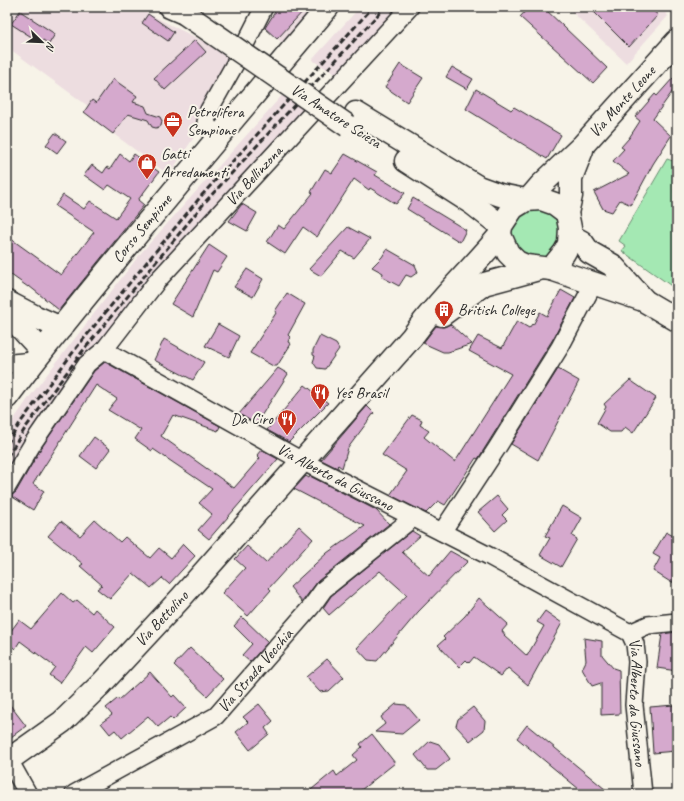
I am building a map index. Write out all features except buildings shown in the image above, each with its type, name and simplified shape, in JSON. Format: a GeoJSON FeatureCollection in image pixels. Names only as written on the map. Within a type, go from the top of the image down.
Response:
{"type":"FeatureCollection","features":[{"type":"Feature","properties":{"kind":"street"},"geometry":{"type":"LineString","coordinates":[[216,139],[206,122],[209,110],[236,62],[264,7]]}},
{"type":"Feature","properties":{"kind":"street","name":"Corso Sempione"},"geometry":{"type":"LineString","coordinates":[[7,397],[38,356],[216,139],[328,7]]}},
{"type":"Feature","properties":{"kind":"street","name":"Via Bellinzona"},"geometry":{"type":"LineString","coordinates":[[7,487],[33,443],[87,364],[104,350],[158,280],[410,7]]}},
{"type":"Feature","properties":{"kind":"street","name":"Via Amatore Sciesa"},"geometry":{"type":"LineString","coordinates":[[184,9],[352,119],[473,204],[501,230]]}},
{"type":"Feature","properties":{"kind":"street","name":"Via Monte Leone"},"geometry":{"type":"LineString","coordinates":[[528,199],[583,145],[677,41]]}},
{"type":"Feature","properties":{"kind":"street","name":"Via Amatore Sciesa"},"geometry":{"type":"LineString","coordinates":[[352,119],[478,187],[500,195],[528,199]]}},
{"type":"Feature","properties":{"kind":"street","name":"Via Monte Leone"},"geometry":{"type":"LineString","coordinates":[[567,213],[571,196],[571,178],[583,145]]}},
{"type":"Feature","properties":{"kind":"street"},"geometry":{"type":"LineString","coordinates":[[302,461],[412,337],[423,321],[480,260],[501,230],[513,208],[528,199],[548,201],[567,213],[570,236],[569,244],[564,253],[545,269],[484,284],[412,337]]}},
{"type":"Feature","properties":{"kind":"street"},"geometry":{"type":"LineString","coordinates":[[501,230],[508,252],[512,258],[526,266],[545,269],[594,283],[643,300],[677,320]]}},
{"type":"Feature","properties":{"kind":"street"},"geometry":{"type":"LineString","coordinates":[[570,236],[582,242],[589,252],[612,265],[643,300]]}},
{"type":"Feature","properties":{"kind":"street"},"geometry":{"type":"LineString","coordinates":[[442,532],[560,347],[594,283]]}},
{"type":"Feature","properties":{"kind":"street"},"geometry":{"type":"LineString","coordinates":[[7,302],[61,328]]}},
{"type":"Feature","properties":{"kind":"street"},"geometry":{"type":"LineString","coordinates":[[7,313],[38,356],[7,365]]}},
{"type":"Feature","properties":{"kind":"street","name":"Via Alberto da Giussano"},"geometry":{"type":"LineString","coordinates":[[104,350],[302,461],[414,517],[630,633],[635,644],[637,662],[634,705],[643,794]]}},
{"type":"Feature","properties":{"kind":"street","name":"Via Bettolino"},"geometry":{"type":"LineString","coordinates":[[8,760],[62,722],[101,684],[180,599],[302,461]]}},
{"type":"Feature","properties":{"kind":"street","name":"Via Strada Vecchia"},"geometry":{"type":"LineString","coordinates":[[74,794],[216,716],[311,607],[324,589],[414,517]]}},
{"type":"Feature","properties":{"kind":"street"},"geometry":{"type":"LineString","coordinates":[[630,633],[648,625],[677,622]]}},
{"type":"Feature","properties":{"kind":"street"},"geometry":{"type":"LineString","coordinates":[[8,760],[28,794]]}},
{"type":"Feature","properties":{"kind":"shaded area"},"geometry":{"type":"Polygon","coordinates":[[[32,7],[135,7],[234,57],[198,121],[198,131],[169,175],[84,112],[88,106],[7,47],[7,16],[32,7]]]}},
{"type":"Feature","properties":{"kind":"shaded area"},"geometry":{"type":"Polygon","coordinates":[[[278,7],[318,7],[286,46],[265,28],[278,7]]]}},
{"type":"Feature","properties":{"kind":"shaded area"},"geometry":{"type":"Polygon","coordinates":[[[360,7],[399,7],[337,75],[312,60],[360,7]]]}},
{"type":"Feature","properties":{"kind":"shaded area"},"geometry":{"type":"Polygon","coordinates":[[[567,7],[661,7],[668,16],[626,63],[567,7]]]}},
{"type":"Feature","properties":{"kind":"shaded area"},"geometry":{"type":"Polygon","coordinates":[[[286,91],[311,106],[175,251],[131,301],[51,403],[7,470],[7,429],[28,399],[141,253],[286,91]]]}},
{"type":"Feature","properties":{"kind":"green space"},"geometry":{"type":"Polygon","coordinates":[[[667,159],[673,161],[674,192],[677,199],[677,290],[622,251],[626,246],[619,241],[667,159]]]}},
{"type":"Feature","properties":{"kind":"green space"},"geometry":{"type":"Polygon","coordinates":[[[524,210],[549,210],[561,222],[562,239],[546,258],[529,259],[511,241],[512,223],[524,210]]]}},
{"type":"Feature","properties":{"kind":"railway"},"geometry":{"type":"LineString","coordinates":[[7,444],[20,423],[77,347],[202,195],[373,7]]}},
{"type":"Feature","properties":{"kind":"railway"},"geometry":{"type":"LineString","coordinates":[[7,457],[26,427],[82,352],[206,201],[385,7]]}},
{"type":"Feature","properties":{"kind":"place","name":"Petrolifera Sempione"},"geometry":{"type":"Point","coordinates":[173,138]}},
{"type":"Feature","properties":{"kind":"place","name":"Gatti Arredamenti"},"geometry":{"type":"Point","coordinates":[147,180]}},
{"type":"Feature","properties":{"kind":"place","name":"British College"},"geometry":{"type":"Point","coordinates":[444,327]}},
{"type":"Feature","properties":{"kind":"place","name":"Yes Brasil"},"geometry":{"type":"Point","coordinates":[320,410]}},
{"type":"Feature","properties":{"kind":"place","name":"Da Ciro"},"geometry":{"type":"Point","coordinates":[287,436]}}]}
